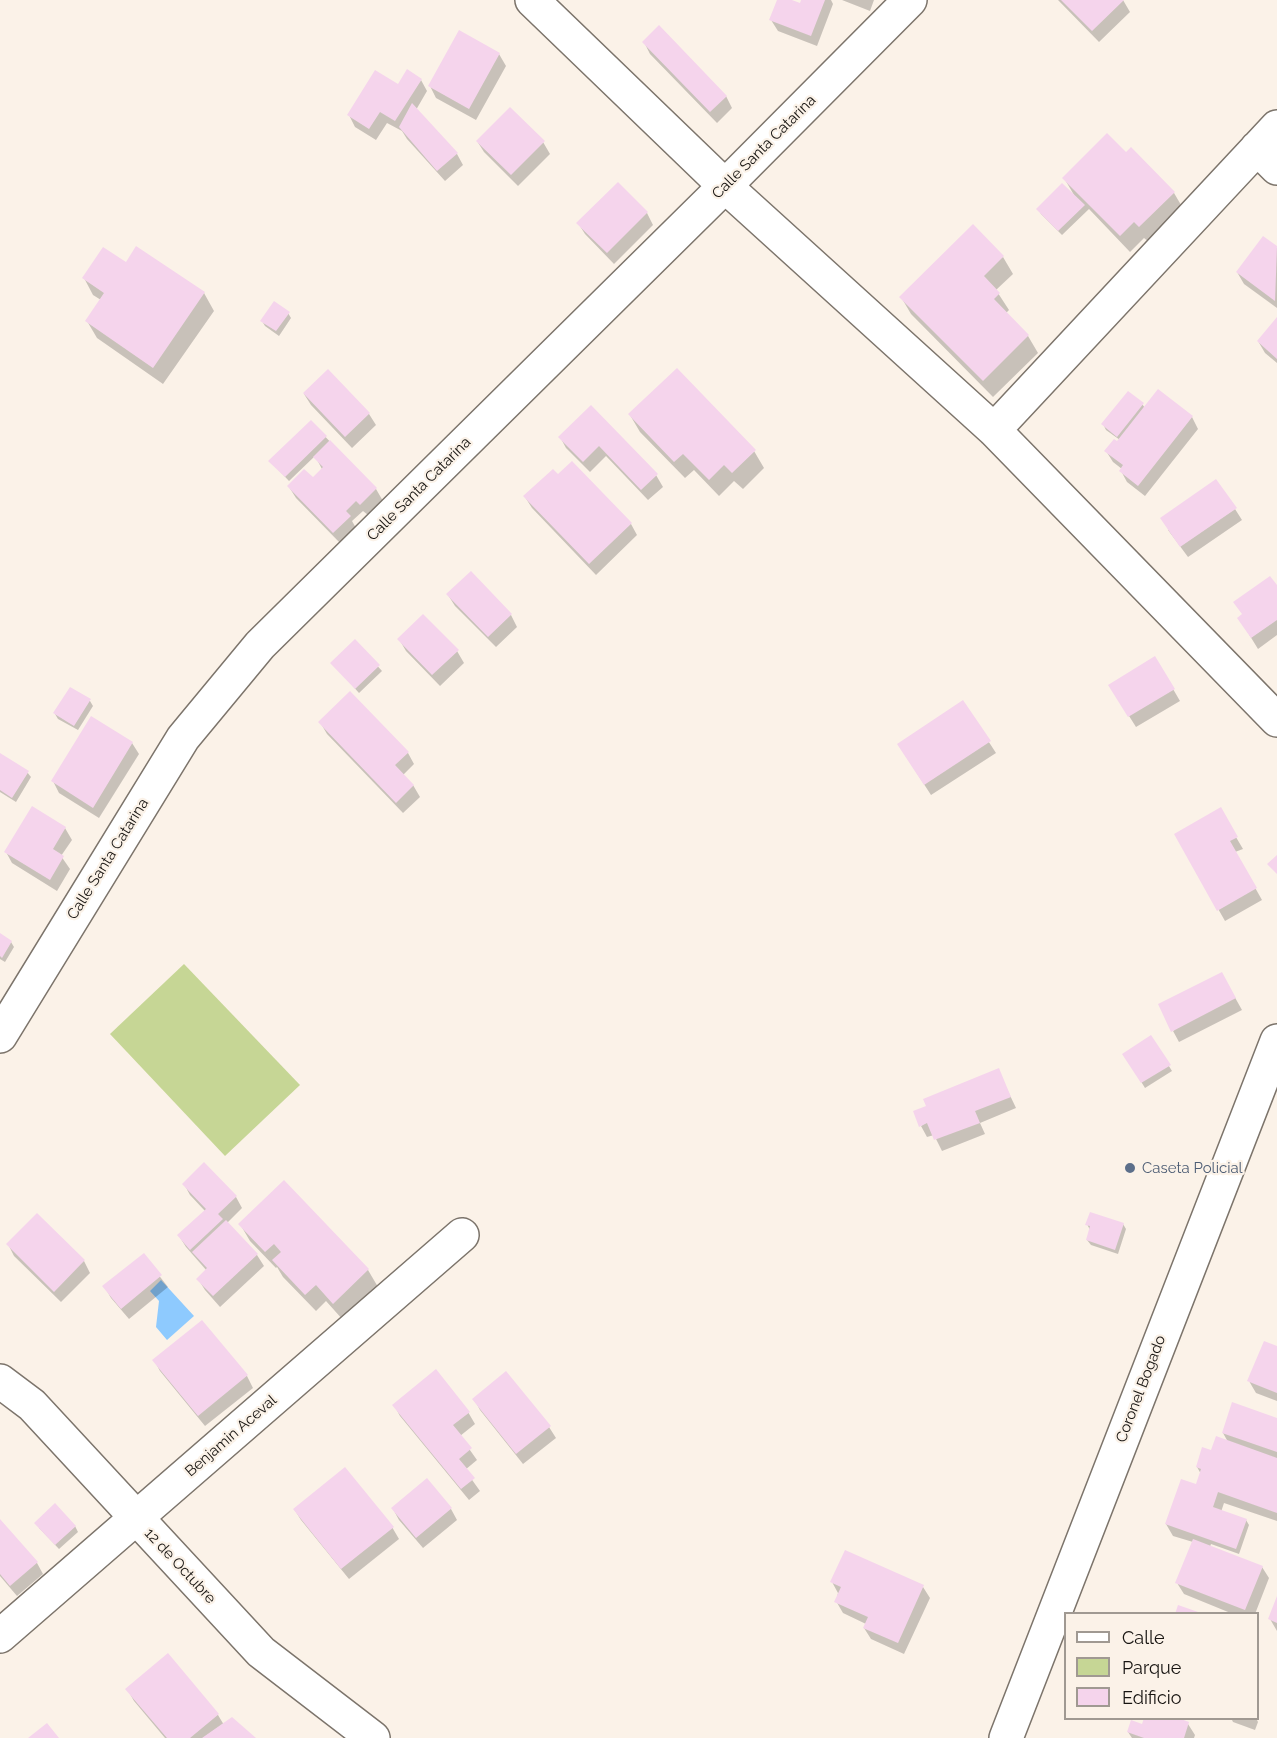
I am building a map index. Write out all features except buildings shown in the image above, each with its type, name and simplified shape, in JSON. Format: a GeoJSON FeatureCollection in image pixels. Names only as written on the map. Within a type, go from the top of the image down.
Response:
{"type":"FeatureCollection","features":[{"type":"Feature","properties":{"kind":"street"},"geometry":{"type":"LineString","coordinates":[[532,0],[725,186],[994,430],[1277,720]]}},
{"type":"Feature","properties":{"kind":"street","name":"Calle Santa Catarina"},"geometry":{"type":"LineString","coordinates":[[0,1036],[183,738],[260,645],[910,0]]}},
{"type":"Feature","properties":{"kind":"street"},"geometry":{"type":"LineString","coordinates":[[994,430],[1270,148]]}},
{"type":"Feature","properties":{"kind":"street","name":"Coronel Bogado"},"geometry":{"type":"LineString","coordinates":[[1006,1738],[1277,1041]]}},
{"type":"Feature","properties":{"kind":"street","name":"Benjamin Aceval"},"geometry":{"type":"LineString","coordinates":[[0,1636],[462,1235]]}},
{"type":"Feature","properties":{"kind":"street","name":"12 de Octubre"},"geometry":{"type":"LineString","coordinates":[[0,1381],[32,1405],[261,1653],[373,1738]]}},
{"type":"Feature","properties":{"kind":"green space"},"geometry":{"type":"Polygon","coordinates":[[[184,964],[300,1085],[225,1156],[110,1034],[184,964]]]}},
{"type":"Feature","properties":{"kind":"water"},"geometry":{"type":"Polygon","coordinates":[[[161,1280],[194,1316],[167,1340],[156,1327],[159,1301],[150,1291],[161,1280]]]}},
{"type":"Feature","properties":{"kind":"place","name":"Caseta Policial"},"geometry":{"type":"Point","coordinates":[1130,1168]}}]}
